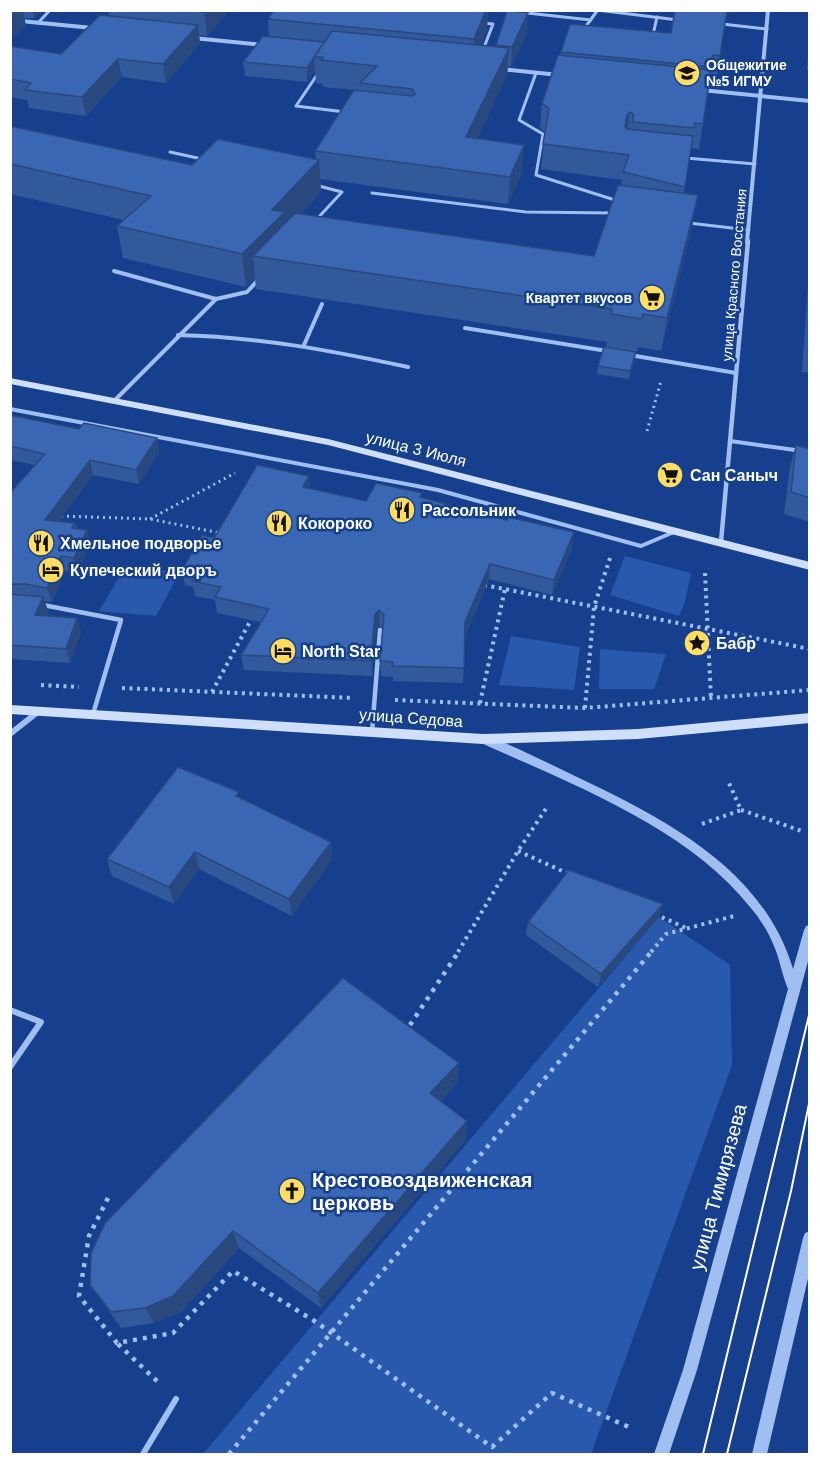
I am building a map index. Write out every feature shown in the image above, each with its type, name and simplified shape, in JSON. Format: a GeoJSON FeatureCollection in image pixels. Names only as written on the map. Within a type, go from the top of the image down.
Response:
{"type":"FeatureCollection","features":[{"type":"Feature","properties":{"kind":"main road","name":"улица 3 Июля"},"geometry":{"type":"LineString","coordinates":[[10,381],[328,442],[810,566]]}},
{"type":"Feature","properties":{"kind":"main road","name":"улица Седова"},"geometry":{"type":"LineString","coordinates":[[10,709],[483,739],[638,734],[810,718]]}},
{"type":"Feature","properties":{"kind":"street","name":"улица Красного Восстания"},"geometry":{"type":"LineString","coordinates":[[721,542],[768,10]]}},
{"type":"Feature","properties":{"kind":"street"},"geometry":{"type":"LineString","coordinates":[[10,20],[96,28]]}},
{"type":"Feature","properties":{"kind":"street"},"geometry":{"type":"LineString","coordinates":[[191,38],[273,46]]}},
{"type":"Feature","properties":{"kind":"street"},"geometry":{"type":"LineString","coordinates":[[490,68],[560,75]]}},
{"type":"Feature","properties":{"kind":"street"},"geometry":{"type":"LineString","coordinates":[[690,88],[810,101]]}},
{"type":"Feature","properties":{"kind":"street"},"geometry":{"type":"LineString","coordinates":[[10,734],[39,710]]}},
{"type":"Feature","properties":{"kind":"street"},"geometry":{"type":"LineString","coordinates":[[483,739],[600,793],[710,858],[734,879],[760,912],[777,939],[793,988]]}},
{"type":"Feature","properties":{"kind":"street","name":"улица Тимирязева"},"geometry":{"type":"LineString","coordinates":[[662,1455],[690,1370],[810,930]]}},
{"type":"Feature","properties":{"kind":"street"},"geometry":{"type":"LineString","coordinates":[[759,1455],[810,1238]]}},
{"type":"Feature","properties":{"kind":"lane"},"geometry":{"type":"LineString","coordinates":[[38,22],[50,10]]}},
{"type":"Feature","properties":{"kind":"lane"},"geometry":{"type":"LineString","coordinates":[[505,21],[508,11],[591,20]]}},
{"type":"Feature","properties":{"kind":"lane"},"geometry":{"type":"LineString","coordinates":[[580,35],[597,11],[680,20]]}},
{"type":"Feature","properties":{"kind":"lane"},"geometry":{"type":"LineString","coordinates":[[651,42],[657,17]]}},
{"type":"Feature","properties":{"kind":"lane"},"geometry":{"type":"LineString","coordinates":[[479,59],[493,24],[482,23]]}},
{"type":"Feature","properties":{"kind":"lane"},"geometry":{"type":"LineString","coordinates":[[714,24],[767,29]]}},
{"type":"Feature","properties":{"kind":"lane"},"geometry":{"type":"LineString","coordinates":[[320,70],[296,106],[348,112]]}},
{"type":"Feature","properties":{"kind":"lane"},"geometry":{"type":"LineString","coordinates":[[536,73],[519,120],[543,134],[536,175],[618,201]]}},
{"type":"Feature","properties":{"kind":"lane"},"geometry":{"type":"LineString","coordinates":[[170,152],[205,160]]}},
{"type":"Feature","properties":{"kind":"lane"},"geometry":{"type":"LineString","coordinates":[[684,157],[755,164]]}},
{"type":"Feature","properties":{"kind":"lane"},"geometry":{"type":"LineString","coordinates":[[308,184],[342,192],[310,225]]}},
{"type":"Feature","properties":{"kind":"lane"},"geometry":{"type":"LineString","coordinates":[[372,192],[526,212],[615,213]]}},
{"type":"Feature","properties":{"kind":"lane"},"geometry":{"type":"LineString","coordinates":[[685,220],[748,230]]}},
{"type":"Feature","properties":{"kind":"lane"},"geometry":{"type":"LineString","coordinates":[[114,271],[216,299],[247,292],[263,276]]}},
{"type":"Feature","properties":{"kind":"lane"},"geometry":{"type":"LineString","coordinates":[[114,401],[216,299]]}},
{"type":"Feature","properties":{"kind":"lane"},"geometry":{"type":"LineString","coordinates":[[304,345],[322,304]]}},
{"type":"Feature","properties":{"kind":"lane"},"geometry":{"type":"LineString","coordinates":[[465,328],[617,353]]}},
{"type":"Feature","properties":{"kind":"lane"},"geometry":{"type":"LineString","coordinates":[[178,335],[232,336],[304,345],[408,367]]}},
{"type":"Feature","properties":{"kind":"lane"},"geometry":{"type":"LineString","coordinates":[[629,355],[736,373]]}},
{"type":"Feature","properties":{"kind":"lane"},"geometry":{"type":"LineString","coordinates":[[10,409],[438,490],[641,546],[677,531]]}},
{"type":"Feature","properties":{"kind":"lane"},"geometry":{"type":"LineString","coordinates":[[730,441],[810,452]]}},
{"type":"Feature","properties":{"kind":"lane"},"geometry":{"type":"LineString","coordinates":[[41,605],[121,620],[93,714]]}},
{"type":"Feature","properties":{"kind":"lane"},"geometry":{"type":"LineString","coordinates":[[372,732],[381,630]]}},
{"type":"Feature","properties":{"kind":"lane"},"geometry":{"type":"LineString","coordinates":[[10,1010],[41,1022],[10,1067]]}},
{"type":"Feature","properties":{"kind":"lane"},"geometry":{"type":"LineString","coordinates":[[143,1455],[176,1399]]}},
{"type":"Feature","properties":{"kind":"path"},"geometry":{"type":"LineString","coordinates":[[647,431],[660,381]]}},
{"type":"Feature","properties":{"kind":"path"},"geometry":{"type":"LineString","coordinates":[[150,519],[265,457]]}},
{"type":"Feature","properties":{"kind":"path"},"geometry":{"type":"LineString","coordinates":[[56,516],[150,519],[227,534]]}},
{"type":"Feature","properties":{"kind":"path"},"geometry":{"type":"LineString","coordinates":[[585,708],[594,607],[614,548]]}},
{"type":"Feature","properties":{"kind":"path"},"geometry":{"type":"LineString","coordinates":[[705,573],[711,698]]}},
{"type":"Feature","properties":{"kind":"path"},"geometry":{"type":"LineString","coordinates":[[483,585],[810,649]]}},
{"type":"Feature","properties":{"kind":"path"},"geometry":{"type":"LineString","coordinates":[[480,704],[505,589]]}},
{"type":"Feature","properties":{"kind":"path"},"geometry":{"type":"LineString","coordinates":[[212,692],[259,606]]}},
{"type":"Feature","properties":{"kind":"path"},"geometry":{"type":"LineString","coordinates":[[33,685],[585,708],[810,690]]}},
{"type":"Feature","properties":{"kind":"path"},"geometry":{"type":"LineString","coordinates":[[729,783],[741,810]]}},
{"type":"Feature","properties":{"kind":"path"},"geometry":{"type":"LineString","coordinates":[[410,1025],[475,927],[518,851],[547,807]]}},
{"type":"Feature","properties":{"kind":"path"},"geometry":{"type":"LineString","coordinates":[[698,825],[741,810],[802,831]]}},
{"type":"Feature","properties":{"kind":"path"},"geometry":{"type":"LineString","coordinates":[[518,851],[571,875]]}},
{"type":"Feature","properties":{"kind":"path"},"geometry":{"type":"LineString","coordinates":[[645,909],[687,928]]}},
{"type":"Feature","properties":{"kind":"path"},"geometry":{"type":"LineString","coordinates":[[229,1455],[666,934],[736,915]]}},
{"type":"Feature","properties":{"kind":"path"},"geometry":{"type":"LineString","coordinates":[[108,1198],[89,1236],[79,1296],[117,1343],[176,1399]]}},
{"type":"Feature","properties":{"kind":"path"},"geometry":{"type":"LineString","coordinates":[[117,1343],[173,1333],[233,1271],[331,1333],[492,1447],[552,1393],[631,1428]]}},
{"type":"Feature","properties":{"kind":"shaded area"},"geometry":{"type":"Polygon","coordinates":[[[625,556],[691,573],[685,602],[679,616],[610,595],[625,556]]]}},
{"type":"Feature","properties":{"kind":"shaded area"},"geometry":{"type":"Polygon","coordinates":[[[126,566],[180,572],[156,616],[99,611],[126,566]]]}},
{"type":"Feature","properties":{"kind":"shaded area"},"geometry":{"type":"Polygon","coordinates":[[[511,636],[580,647],[574,690],[499,685],[511,636]]]}},
{"type":"Feature","properties":{"kind":"shaded area"},"geometry":{"type":"Polygon","coordinates":[[[600,649],[666,654],[654,689],[599,689],[600,649]]]}},
{"type":"Feature","properties":{"kind":"shaded area"},"geometry":{"type":"Polygon","coordinates":[[[659,917],[730,965],[732,1065],[591,1454],[203,1454],[659,917]]]}},
{"type":"Feature","properties":{"kind":"building"},"geometry":{"type":"Polygon","coordinates":[[[274,10],[486,10],[474,39],[268,19],[274,10]]]}},
{"type":"Feature","properties":{"kind":"building"},"geometry":{"type":"Polygon","coordinates":[[[675,10],[727,10],[720,56],[713,55],[711,67],[561,52],[570,24],[671,33],[675,10]]]}},
{"type":"Feature","properties":{"kind":"building"},"geometry":{"type":"Polygon","coordinates":[[[507,11],[528,13],[512,47],[496,45],[507,11]]]}},
{"type":"Feature","properties":{"kind":"building"},"geometry":{"type":"Polygon","coordinates":[[[100,15],[198,25],[163,64],[118,59],[82,97],[25,90],[31,83],[10,79],[10,46],[61,54],[100,15]]]}},
{"type":"Feature","properties":{"kind":"building"},"geometry":{"type":"Polygon","coordinates":[[[332,31],[509,48],[466,137],[524,145],[510,177],[315,151],[354,90],[412,96],[415,94],[412,89],[360,83],[377,66],[321,60],[323,57],[314,57],[332,31]]]}},
{"type":"Feature","properties":{"kind":"building"},"geometry":{"type":"Polygon","coordinates":[[[263,36],[324,42],[307,68],[243,62],[263,36]]]}},
{"type":"Feature","properties":{"kind":"building"},"geometry":{"type":"Polygon","coordinates":[[[558,55],[711,70],[703,124],[695,123],[694,128],[633,122],[633,114],[630,112],[627,115],[625,126],[627,129],[693,136],[685,187],[623,172],[629,155],[543,144],[549,109],[542,103],[558,55]]]}},
{"type":"Feature","properties":{"kind":"building"},"geometry":{"type":"Polygon","coordinates":[[[10,126],[192,165],[218,139],[319,160],[272,210],[285,212],[242,254],[117,226],[151,196],[10,164],[10,126]]]}},
{"type":"Feature","properties":{"kind":"building"},"geometry":{"type":"Polygon","coordinates":[[[618,185],[698,195],[667,318],[643,314],[642,319],[611,314],[612,309],[253,256],[295,213],[594,256],[618,185]]]}},
{"type":"Feature","properties":{"kind":"building"},"geometry":{"type":"Polygon","coordinates":[[[604,347],[636,352],[630,371],[598,366],[604,347]]]}},
{"type":"Feature","properties":{"kind":"building"},"geometry":{"type":"Polygon","coordinates":[[[10,415],[79,429],[84,423],[157,438],[136,470],[90,460],[45,520],[75,523],[72,528],[87,530],[74,558],[61,556],[47,588],[10,584],[10,493],[45,454],[10,446],[10,415]]]}},
{"type":"Feature","properties":{"kind":"building"},"geometry":{"type":"Polygon","coordinates":[[[796,445],[810,449],[810,498],[791,492],[796,445]]]}},
{"type":"Feature","properties":{"kind":"building"},"geometry":{"type":"Polygon","coordinates":[[[257,465],[309,476],[303,487],[366,501],[376,483],[422,493],[420,497],[507,520],[508,517],[574,532],[554,580],[490,564],[465,622],[464,668],[392,666],[393,662],[380,661],[384,615],[379,610],[375,614],[371,661],[241,655],[269,609],[215,597],[221,587],[192,581],[197,573],[182,570],[202,535],[214,538],[257,465]]]}},
{"type":"Feature","properties":{"kind":"building"},"geometry":{"type":"Polygon","coordinates":[[[10,594],[43,597],[35,615],[77,618],[66,649],[10,645],[10,594]]]}},
{"type":"Feature","properties":{"kind":"building"},"geometry":{"type":"Polygon","coordinates":[[[178,767],[239,792],[236,796],[331,842],[289,899],[195,852],[169,887],[107,859],[178,767]]]}},
{"type":"Feature","properties":{"kind":"building"},"geometry":{"type":"Polygon","coordinates":[[[569,870],[663,904],[601,974],[528,922],[569,870]]]}},
{"type":"Feature","properties":{"kind":"building","name":"Крестовоздвиженская церковь"},"geometry":{"type":"Polygon","coordinates":[[[343,978],[459,1063],[430,1093],[467,1121],[318,1293],[233,1231],[173,1296],[145,1308],[111,1312],[90,1285],[91,1253],[105,1223],[343,978]]]}},
{"type":"Feature","properties":{"kind":"tram line"},"geometry":{"type":"LineString","coordinates":[[703,1454],[810,1011]]}},
{"type":"Feature","properties":{"kind":"tram line"},"geometry":{"type":"LineString","coordinates":[[727,1454],[791,1191],[810,1099]]}},
{"type":"Feature","properties":{"kind":"place","name":"Общежитие №5 ИГМУ"},"geometry":{"type":"Point","coordinates":[687,73]}},
{"type":"Feature","properties":{"kind":"place","name":"Квартет вкусов"},"geometry":{"type":"Point","coordinates":[652,298]}},
{"type":"Feature","properties":{"kind":"place","name":"Сан Саныч"},"geometry":{"type":"Point","coordinates":[670,475]}},
{"type":"Feature","properties":{"kind":"place","name":"Рассольник"},"geometry":{"type":"Point","coordinates":[402,510]}},
{"type":"Feature","properties":{"kind":"place","name":"Кокороко"},"geometry":{"type":"Point","coordinates":[279,523]}},
{"type":"Feature","properties":{"kind":"place","name":"Хмельное подворье"},"geometry":{"type":"Point","coordinates":[41,543]}},
{"type":"Feature","properties":{"kind":"place","name":"Купеческий дворъ"},"geometry":{"type":"Point","coordinates":[51,570]}},
{"type":"Feature","properties":{"kind":"place","name":"Бабр"},"geometry":{"type":"Point","coordinates":[697,643]}},
{"type":"Feature","properties":{"kind":"place","name":"North Star"},"geometry":{"type":"Point","coordinates":[283,651]}},
{"type":"Feature","properties":{"kind":"place","name":"Крестовоздвиженская церковь"},"geometry":{"type":"Point","coordinates":[292,1191]}}]}
